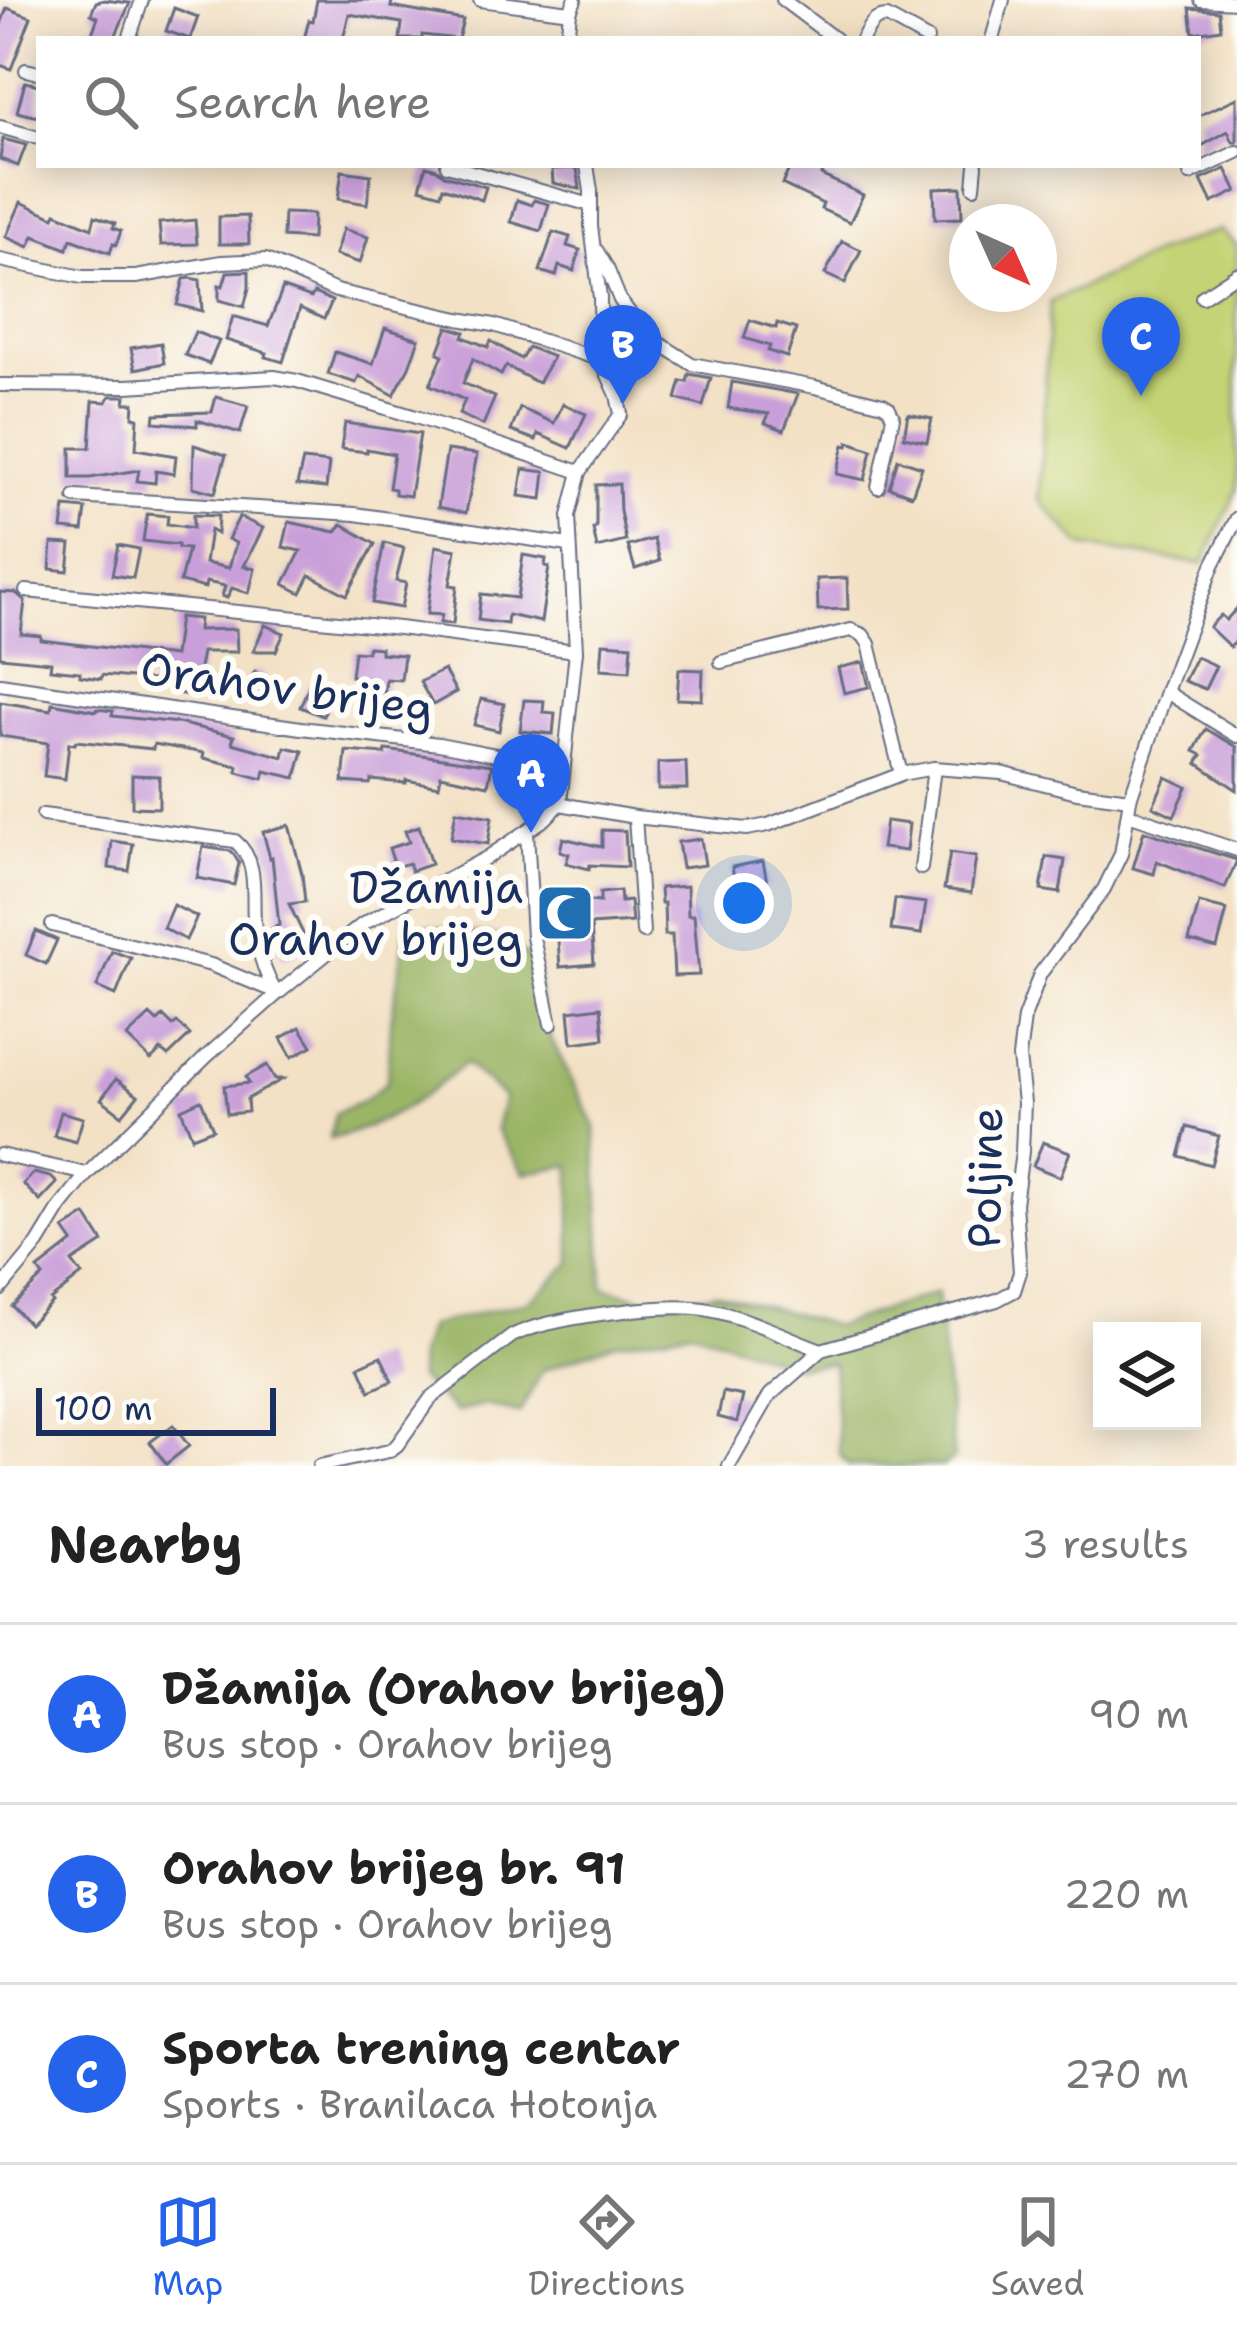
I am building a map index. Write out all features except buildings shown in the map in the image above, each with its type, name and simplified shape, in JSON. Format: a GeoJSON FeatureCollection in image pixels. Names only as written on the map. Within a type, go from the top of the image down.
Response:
{"type":"FeatureCollection","features":[{"type":"Feature","properties":{"kind":"street"},"geometry":{"type":"LineString","coordinates":[[130,36],[142,0]]}},
{"type":"Feature","properties":{"kind":"street"},"geometry":{"type":"LineString","coordinates":[[479,0],[573,6],[568,36]]}},
{"type":"Feature","properties":{"kind":"street"},"geometry":{"type":"LineString","coordinates":[[783,0],[832,36]]}},
{"type":"Feature","properties":{"kind":"street"},"geometry":{"type":"LineString","coordinates":[[993,36],[1004,0]]}},
{"type":"Feature","properties":{"kind":"street"},"geometry":{"type":"LineString","coordinates":[[1202,0],[1237,2]]}},
{"type":"Feature","properties":{"kind":"street"},"geometry":{"type":"LineString","coordinates":[[864,36],[873,20],[886,17],[921,36]]}},
{"type":"Feature","properties":{"kind":"street"},"geometry":{"type":"LineString","coordinates":[[0,127],[36,137]]}},
{"type":"Feature","properties":{"kind":"street"},"geometry":{"type":"LineString","coordinates":[[1190,174],[1237,152]]}},
{"type":"Feature","properties":{"kind":"street"},"geometry":{"type":"LineString","coordinates":[[458,168],[591,206]]}},
{"type":"Feature","properties":{"kind":"street"},"geometry":{"type":"LineString","coordinates":[[0,1289],[88,1174],[277,994],[364,924],[527,832],[560,804],[576,651],[569,516],[580,472],[621,414],[602,360],[588,168]]}},
{"type":"Feature","properties":{"kind":"street"},"geometry":{"type":"LineString","coordinates":[[974,187],[976,168]]}},
{"type":"Feature","properties":{"kind":"street"},"geometry":{"type":"LineString","coordinates":[[593,245],[637,323],[675,355],[692,364],[815,387],[889,408],[892,417],[878,487]]}},
{"type":"Feature","properties":{"kind":"street"},"geometry":{"type":"LineString","coordinates":[[0,260],[82,277],[136,277],[222,262],[266,260],[336,291],[494,325],[602,360]]}},
{"type":"Feature","properties":{"kind":"street"},"geometry":{"type":"LineString","coordinates":[[1202,297],[1237,274]]}},
{"type":"Feature","properties":{"kind":"street"},"geometry":{"type":"LineString","coordinates":[[0,385],[127,386],[274,377],[419,418],[580,472]]}},
{"type":"Feature","properties":{"kind":"street"},"geometry":{"type":"LineString","coordinates":[[75,497],[355,514],[568,545]]}},
{"type":"Feature","properties":{"kind":"street"},"geometry":{"type":"LineString","coordinates":[[1129,806],[1166,692],[1237,518]]}},
{"type":"Feature","properties":{"kind":"street","name":"Orahov brijeg"},"geometry":{"type":"LineString","coordinates":[[26,591],[399,628],[576,651]]}},
{"type":"Feature","properties":{"kind":"street"},"geometry":{"type":"LineString","coordinates":[[721,662],[851,630],[863,635],[901,774]]}},
{"type":"Feature","properties":{"kind":"street","name":"Orahov brijeg"},"geometry":{"type":"LineString","coordinates":[[0,684],[439,744],[563,768]]}},
{"type":"Feature","properties":{"kind":"street"},"geometry":{"type":"LineString","coordinates":[[1166,692],[1237,736]]}},
{"type":"Feature","properties":{"kind":"street"},"geometry":{"type":"LineString","coordinates":[[560,804],[747,829],[901,774],[934,768],[1001,773],[1078,792],[1129,806],[1237,850]]}},
{"type":"Feature","properties":{"kind":"street"},"geometry":{"type":"LineString","coordinates":[[921,868],[934,768]]}},
{"type":"Feature","properties":{"kind":"street","name":"Poljine"},"geometry":{"type":"LineString","coordinates":[[729,1466],[770,1395],[821,1350],[997,1300],[1014,1291],[1020,1272],[1015,1204],[1022,1152],[1019,1057],[1024,1018],[1040,974],[1104,889],[1121,854],[1129,806]]}},
{"type":"Feature","properties":{"kind":"street"},"geometry":{"type":"LineString","coordinates":[[43,815],[235,841],[251,862],[254,927],[269,982],[277,994]]}},
{"type":"Feature","properties":{"kind":"street"},"geometry":{"type":"LineString","coordinates":[[635,817],[643,932]]}},
{"type":"Feature","properties":{"kind":"street"},"geometry":{"type":"LineString","coordinates":[[527,832],[533,937],[551,1024]]}},
{"type":"Feature","properties":{"kind":"street"},"geometry":{"type":"LineString","coordinates":[[52,925],[211,965],[277,994]]}},
{"type":"Feature","properties":{"kind":"street"},"geometry":{"type":"LineString","coordinates":[[0,1155],[88,1174]]}},
{"type":"Feature","properties":{"kind":"street"},"geometry":{"type":"LineString","coordinates":[[319,1466],[389,1451],[430,1398],[525,1329],[611,1313],[695,1308],[821,1350]]}},
{"type":"Feature","properties":{"kind":"green space"},"geometry":{"type":"Polygon","coordinates":[[[1220,230],[1237,245],[1237,489],[1203,564],[1082,546],[1039,500],[1049,312],[1057,312],[1057,299],[1168,248],[1220,230]]]}},
{"type":"Feature","properties":{"kind":"green space"},"geometry":{"type":"Polygon","coordinates":[[[407,923],[506,938],[536,965],[542,1021],[595,1127],[603,1288],[665,1303],[716,1292],[835,1326],[937,1293],[954,1458],[943,1466],[849,1466],[839,1454],[833,1363],[795,1366],[693,1330],[613,1343],[543,1370],[519,1413],[485,1405],[456,1412],[418,1378],[419,1354],[429,1326],[529,1301],[571,1263],[571,1165],[524,1173],[496,1129],[504,1097],[465,1063],[402,1110],[330,1139],[335,1113],[362,1102],[387,1082],[407,923]]]}},
{"type":"Feature","properties":{"kind":"place","name":"Sporta trening centar"},"geometry":{"type":"Point","coordinates":[1141,396]}},
{"type":"Feature","properties":{"kind":"place","name":"Orahov brijeg br. 91"},"geometry":{"type":"Point","coordinates":[623,404]}},
{"type":"Feature","properties":{"kind":"place","name":"Džamija (Orahov brijeg)"},"geometry":{"type":"Point","coordinates":[531,833]}},
{"type":"Feature","properties":{"kind":"place","name":"Džamija Orahov brijeg"},"geometry":{"type":"Point","coordinates":[565,913]}}]}
